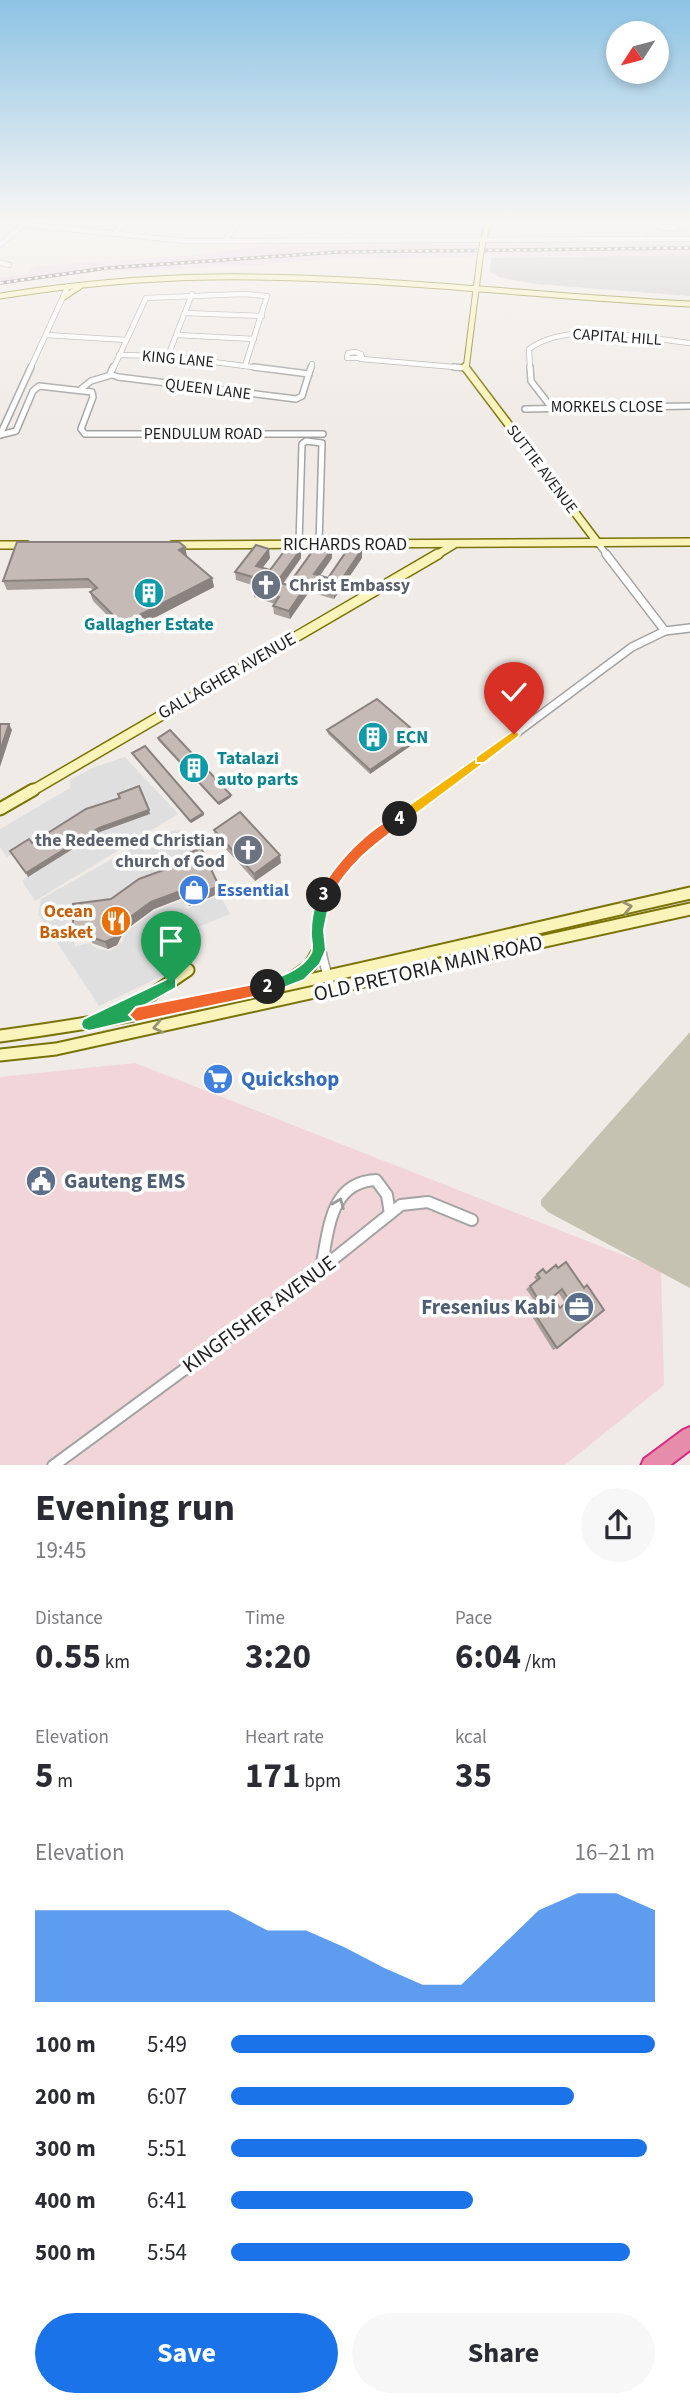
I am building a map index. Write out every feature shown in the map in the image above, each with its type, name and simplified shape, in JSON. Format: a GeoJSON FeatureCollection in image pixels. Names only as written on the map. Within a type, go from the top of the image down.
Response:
{"type":"FeatureCollection","features":[{"type":"Feature","properties":{"kind":"highway"},"geometry":{"type":"LineString","coordinates":[[651,1465],[690,1437]]}},
{"type":"Feature","properties":{"kind":"main road"},"geometry":{"type":"LineString","coordinates":[[0,296],[52,288]]}},
{"type":"Feature","properties":{"kind":"main road"},"geometry":{"type":"LineString","coordinates":[[64,297],[76,288]]}},
{"type":"Feature","properties":{"kind":"main road"},"geometry":{"type":"LineString","coordinates":[[439,288],[690,306]]}},
{"type":"Feature","properties":{"kind":"main road"},"geometry":{"type":"LineString","coordinates":[[466,364],[475,291]]}},
{"type":"Feature","properties":{"kind":"main road","name":"SUTTIE AVENUE"},"geometry":{"type":"LineString","coordinates":[[466,364],[598,543]]}},
{"type":"Feature","properties":{"kind":"main road","name":"RICHARDS ROAD"},"geometry":{"type":"LineString","coordinates":[[160,545],[690,542]]}},
{"type":"Feature","properties":{"kind":"main road","name":"GALLAGHER AVENUE"},"geometry":{"type":"LineString","coordinates":[[0,808],[455,544]]}},
{"type":"Feature","properties":{"kind":"main road"},"geometry":{"type":"LineString","coordinates":[[0,545],[32,545]]}},
{"type":"Feature","properties":{"kind":"main road","name":"OLD PRETORIA MAIN ROAD"},"geometry":{"type":"LineString","coordinates":[[0,1036],[89,1024],[277,986],[690,893]]}},
{"type":"Feature","properties":{"kind":"main road","name":"OLD PRETORIA MAIN ROAD"},"geometry":{"type":"LineString","coordinates":[[0,1055],[57,1049],[690,909]]}},
{"type":"Feature","properties":{"kind":"main road"},"geometry":{"type":"LineString","coordinates":[[277,986],[305,970],[319,950]]}},
{"type":"Feature","properties":{"kind":"main road"},"geometry":{"type":"LineString","coordinates":[[89,1024],[151,995],[188,970]]}},
{"type":"Feature","properties":{"kind":"street"},"geometry":{"type":"LineString","coordinates":[[0,435],[67,288]]}},
{"type":"Feature","properties":{"kind":"street"},"geometry":{"type":"LineString","coordinates":[[168,356],[192,294]]}},
{"type":"Feature","properties":{"kind":"street","name":"KING LANE"},"geometry":{"type":"LineString","coordinates":[[262,316],[268,297],[265,295],[192,294],[147,297],[119,355],[168,356],[309,374]]}},
{"type":"Feature","properties":{"kind":"street"},"geometry":{"type":"LineString","coordinates":[[186,313],[262,316],[245,366]]}},
{"type":"Feature","properties":{"kind":"street","name":"CAPITAL HILL"},"geometry":{"type":"LineString","coordinates":[[551,407],[530,377],[529,349],[541,339],[553,335],[577,334],[690,342]]}},
{"type":"Feature","properties":{"kind":"street"},"geometry":{"type":"LineString","coordinates":[[47,335],[126,340]]}},
{"type":"Feature","properties":{"kind":"street"},"geometry":{"type":"LineString","coordinates":[[177,335],[254,339]]}},
{"type":"Feature","properties":{"kind":"street"},"geometry":{"type":"LineString","coordinates":[[113,376],[119,355]]}},
{"type":"Feature","properties":{"kind":"street"},"geometry":{"type":"LineString","coordinates":[[361,357],[466,364]]}},
{"type":"Feature","properties":{"kind":"street"},"geometry":{"type":"LineString","coordinates":[[309,374],[312,364]]}},
{"type":"Feature","properties":{"kind":"street","name":"QUEEN LANE"},"geometry":{"type":"LineString","coordinates":[[113,376],[296,399],[302,396],[309,374]]}},
{"type":"Feature","properties":{"kind":"street"},"geometry":{"type":"LineString","coordinates":[[0,435],[16,430],[33,391],[39,386],[90,391],[99,382],[113,376]]}},
{"type":"Feature","properties":{"kind":"street"},"geometry":{"type":"LineString","coordinates":[[81,389],[91,381],[113,376]]}},
{"type":"Feature","properties":{"kind":"street","name":"PENDULUM ROAD"},"geometry":{"type":"LineString","coordinates":[[90,391],[93,397],[81,429],[83,433],[323,434]]}},
{"type":"Feature","properties":{"kind":"street","name":"MORKELS CLOSE"},"geometry":{"type":"LineString","coordinates":[[525,409],[690,406]]}},
{"type":"Feature","properties":{"kind":"street"},"geometry":{"type":"LineString","coordinates":[[299,544],[302,444],[306,441],[322,443],[319,544]]}},
{"type":"Feature","properties":{"kind":"street","name":"SUTTIE AVENUE"},"geometry":{"type":"LineString","coordinates":[[598,543],[665,631]]}},
{"type":"Feature","properties":{"kind":"street"},"geometry":{"type":"LineString","coordinates":[[332,990],[319,950],[317,930],[323,897],[336,874],[351,856],[632,647],[665,631],[690,628]]}},
{"type":"Feature","properties":{"kind":"street"},"geometry":{"type":"LineString","coordinates":[[321,1269],[340,1196],[348,1185],[359,1179],[376,1180],[387,1195],[390,1214]]}},
{"type":"Feature","properties":{"kind":"street","name":"KINGFISHER AVENUE"},"geometry":{"type":"LineString","coordinates":[[53,1465],[321,1269],[390,1214],[413,1200],[446,1207],[472,1220]]}},
{"type":"Feature","properties":{"kind":"shaded area"},"geometry":{"type":"Polygon","coordinates":[[[592,288],[690,288],[690,296],[592,288]]]}},
{"type":"Feature","properties":{"kind":"shaded area"},"geometry":{"type":"Polygon","coordinates":[[[125,757],[178,814],[35,901],[22,881],[28,877],[12,854],[7,857],[0,847],[0,829],[70,788],[70,780],[95,767],[125,757]]]}},
{"type":"Feature","properties":{"kind":"shaded area"},"geometry":{"type":"Polygon","coordinates":[[[175,830],[182,831],[194,858],[114,901],[74,907],[75,947],[89,943],[98,949],[110,951],[122,942],[126,932],[155,911],[183,900],[187,909],[220,895],[230,914],[183,933],[177,969],[99,1006],[38,914],[41,899],[128,850],[175,830]]]}},
{"type":"Feature","properties":{"kind":"shaded area"},"geometry":{"type":"Polygon","coordinates":[[[690,1032],[690,1288],[548,1212],[541,1205],[541,1200],[690,1032]]]}},
{"type":"Feature","properties":{"kind":"shaded area"},"geometry":{"type":"Polygon","coordinates":[[[135,1063],[661,1270],[664,1385],[565,1465],[0,1465],[0,1077],[135,1063]]]}},
{"type":"Feature","properties":{"kind":"building","name":"Gallagher Estate"},"geometry":{"type":"Polygon","coordinates":[[[17,542],[179,542],[185,547],[179,550],[212,578],[122,624],[90,592],[97,588],[88,579],[3,581],[17,542]]]}},
{"type":"Feature","properties":{"kind":"building"},"geometry":{"type":"Polygon","coordinates":[[[256,545],[269,549],[256,566],[270,570],[288,546],[301,549],[277,582],[288,585],[317,545],[332,549],[314,574],[328,578],[350,546],[362,549],[334,591],[308,583],[289,611],[273,606],[279,597],[253,589],[260,579],[235,572],[256,545]]]}},
{"type":"Feature","properties":{"kind":"building","name":"ECN"},"geometry":{"type":"Polygon","coordinates":[[[377,699],[420,736],[370,770],[327,730],[377,699]]]}},
{"type":"Feature","properties":{"kind":"building"},"geometry":{"type":"Polygon","coordinates":[[[0,724],[9,724],[0,751],[0,724]]]}},
{"type":"Feature","properties":{"kind":"building","name":"Tatalazi auto parts"},"geometry":{"type":"Polygon","coordinates":[[[170,730],[231,795],[218,803],[158,738],[170,730]]]}},
{"type":"Feature","properties":{"kind":"building"},"geometry":{"type":"Polygon","coordinates":[[[145,746],[203,813],[190,821],[132,753],[145,746]]]}},
{"type":"Feature","properties":{"kind":"building"},"geometry":{"type":"Polygon","coordinates":[[[139,786],[149,810],[99,828],[26,873],[10,851],[29,839],[32,843],[86,809],[120,798],[118,794],[139,786]]]}},
{"type":"Feature","properties":{"kind":"building","name":"the Redeemed Christian church of God"},"geometry":{"type":"Polygon","coordinates":[[[240,812],[280,855],[254,874],[214,830],[240,812]]]}},
{"type":"Feature","properties":{"kind":"building"},"geometry":{"type":"Polygon","coordinates":[[[201,848],[219,886],[187,899],[183,890],[151,902],[121,924],[114,938],[105,942],[89,936],[86,928],[73,931],[73,904],[111,899],[139,879],[172,867],[170,861],[201,848]]]}},
{"type":"Feature","properties":{"kind":"building","name":"Fresenius Kabi"},"geometry":{"type":"Polygon","coordinates":[[[566,1262],[584,1288],[587,1285],[604,1310],[557,1348],[531,1308],[539,1301],[530,1286],[540,1278],[537,1274],[543,1269],[546,1273],[556,1265],[558,1268],[566,1262]],[[562,1289],[553,1297],[560,1308],[569,1300],[562,1289]]]}},
{"type":"Feature","properties":{"kind":"place","name":"Christ Embassy"},"geometry":{"type":"Point","coordinates":[266,585]}},
{"type":"Feature","properties":{"kind":"place","name":"Gallagher Estate"},"geometry":{"type":"Point","coordinates":[149,593]}},
{"type":"Feature","properties":{"kind":"place","name":"ECN"},"geometry":{"type":"Point","coordinates":[373,737]}},
{"type":"Feature","properties":{"kind":"place","name":"Tatalazi auto parts"},"geometry":{"type":"Point","coordinates":[194,768]}},
{"type":"Feature","properties":{"kind":"place","name":"the Redeemed Christian church of God"},"geometry":{"type":"Point","coordinates":[248,850]}},
{"type":"Feature","properties":{"kind":"place","name":"Essential"},"geometry":{"type":"Point","coordinates":[194,890]}},
{"type":"Feature","properties":{"kind":"place","name":"Ocean Basket"},"geometry":{"type":"Point","coordinates":[116,921]}},
{"type":"Feature","properties":{"kind":"place","name":"Quickshop"},"geometry":{"type":"Point","coordinates":[218,1079]}},
{"type":"Feature","properties":{"kind":"place","name":"Gauteng EMS"},"geometry":{"type":"Point","coordinates":[41,1181]}},
{"type":"Feature","properties":{"kind":"place","name":"Fresenius Kabi"},"geometry":{"type":"Point","coordinates":[579,1307]}},
{"type":"Feature","properties":{"kind":"route"},"geometry":{"type":"LineString","coordinates":[[171,983],[89,1024],[277,986],[299,975],[310,966],[317,955],[317,930],[323,897],[345,862],[514,734]]}}]}
